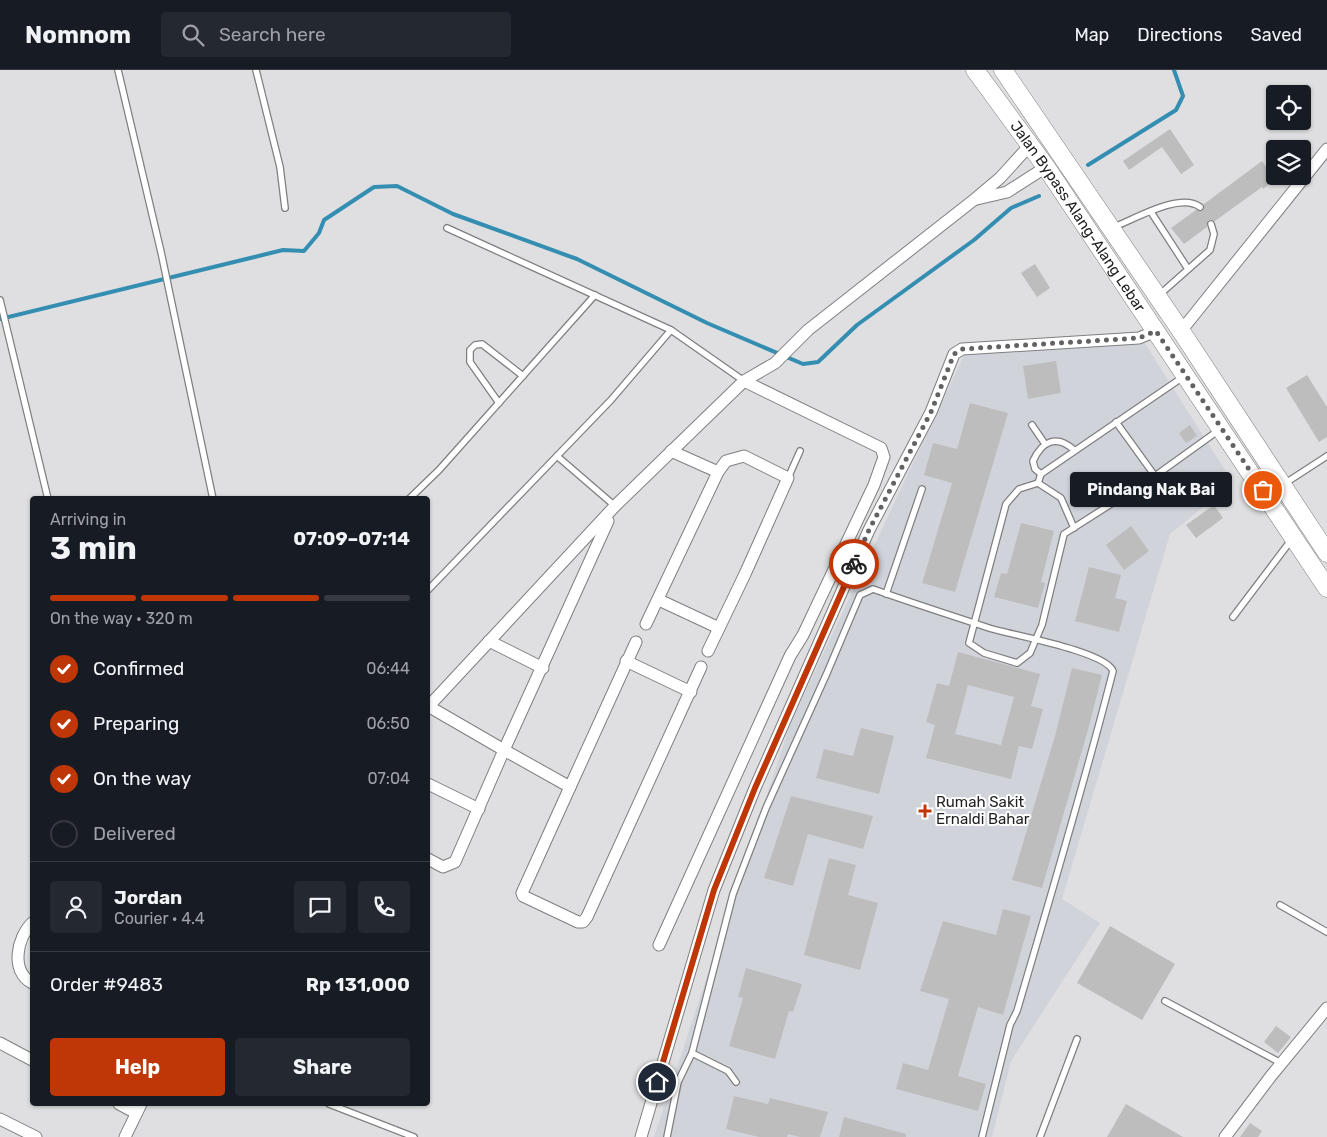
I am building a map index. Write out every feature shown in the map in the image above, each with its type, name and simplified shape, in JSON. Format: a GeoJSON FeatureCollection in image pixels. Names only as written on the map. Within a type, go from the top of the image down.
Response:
{"type":"FeatureCollection","features":[{"type":"Feature","properties":{"kind":"highway","name":"Jalan Bypass Alang-Alang Lebar"},"geometry":{"type":"LineString","coordinates":[[975,70],[1049,171],[1327,588]]}},
{"type":"Feature","properties":{"kind":"highway","name":"Jalan Bypass Alang-Alang Lebar"},"geometry":{"type":"LineString","coordinates":[[1003,70],[1112,228],[1327,553]]}},
{"type":"Feature","properties":{"kind":"street"},"geometry":{"type":"LineString","coordinates":[[430,704],[615,506],[744,381],[775,363],[808,330],[975,199],[1000,178],[1030,145]]}},
{"type":"Feature","properties":{"kind":"street"},"geometry":{"type":"LineString","coordinates":[[1181,331],[1327,149]]}},
{"type":"Feature","properties":{"kind":"street"},"geometry":{"type":"LineString","coordinates":[[975,199],[1007,192],[1049,171]]}},
{"type":"Feature","properties":{"kind":"street"},"geometry":{"type":"LineString","coordinates":[[641,1137],[714,890],[755,788],[869,530],[931,412],[954,354],[962,349],[1139,338],[1156,331]]}},
{"type":"Feature","properties":{"kind":"street"},"geometry":{"type":"LineString","coordinates":[[659,945],[790,656],[803,635],[874,486],[884,457],[881,448],[744,381]]}},
{"type":"Feature","properties":{"kind":"street"},"geometry":{"type":"LineString","coordinates":[[671,450],[718,472]]}},
{"type":"Feature","properties":{"kind":"street"},"geometry":{"type":"LineString","coordinates":[[646,624],[718,472],[726,461],[744,456],[788,478],[708,651]]}},
{"type":"Feature","properties":{"kind":"street"},"geometry":{"type":"LineString","coordinates":[[430,860],[443,867],[455,862],[504,750],[543,668],[594,548],[615,506]]}},
{"type":"Feature","properties":{"kind":"street"},"geometry":{"type":"LineString","coordinates":[[659,600],[719,628]]}},
{"type":"Feature","properties":{"kind":"street"},"geometry":{"type":"LineString","coordinates":[[489,641],[543,668]]}},
{"type":"Feature","properties":{"kind":"street"},"geometry":{"type":"LineString","coordinates":[[636,642],[522,893],[523,896],[578,922],[583,922],[587,917],[701,667]]}},
{"type":"Feature","properties":{"kind":"street"},"geometry":{"type":"LineString","coordinates":[[626,661],[691,692]]}},
{"type":"Feature","properties":{"kind":"street"},"geometry":{"type":"LineString","coordinates":[[430,707],[570,787]]}},
{"type":"Feature","properties":{"kind":"street"},"geometry":{"type":"LineString","coordinates":[[430,785],[479,809]]}},
{"type":"Feature","properties":{"kind":"street"},"geometry":{"type":"LineString","coordinates":[[30,926],[23,937],[18,952],[20,972],[30,982]]}},
{"type":"Feature","properties":{"kind":"street"},"geometry":{"type":"LineString","coordinates":[[1225,1137],[1238,1117],[1327,1008]]}},
{"type":"Feature","properties":{"kind":"street"},"geometry":{"type":"LineString","coordinates":[[0,1043],[30,1059]]}},
{"type":"Feature","properties":{"kind":"street"},"geometry":{"type":"LineString","coordinates":[[125,1137],[138,1108]]}},
{"type":"Feature","properties":{"kind":"street"},"geometry":{"type":"LineString","coordinates":[[0,1119],[36,1137]]}},
{"type":"Feature","properties":{"kind":"lane"},"geometry":{"type":"LineString","coordinates":[[118,70],[168,286],[212,496]]}},
{"type":"Feature","properties":{"kind":"lane"},"geometry":{"type":"LineString","coordinates":[[256,70],[280,167],[286,208]]}},
{"type":"Feature","properties":{"kind":"lane"},"geometry":{"type":"LineString","coordinates":[[1112,228],[1178,201],[1193,202],[1200,208]]}},
{"type":"Feature","properties":{"kind":"lane"},"geometry":{"type":"LineString","coordinates":[[1151,212],[1188,269]]}},
{"type":"Feature","properties":{"kind":"lane"},"geometry":{"type":"LineString","coordinates":[[1157,296],[1210,250],[1214,234],[1211,224]]}},
{"type":"Feature","properties":{"kind":"lane"},"geometry":{"type":"LineString","coordinates":[[447,228],[671,330],[744,381]]}},
{"type":"Feature","properties":{"kind":"lane"},"geometry":{"type":"LineString","coordinates":[[412,496],[439,470],[595,295]]}},
{"type":"Feature","properties":{"kind":"lane"},"geometry":{"type":"LineString","coordinates":[[0,300],[47,496]]}},
{"type":"Feature","properties":{"kind":"lane"},"geometry":{"type":"LineString","coordinates":[[430,588],[611,400],[671,330]]}},
{"type":"Feature","properties":{"kind":"lane"},"geometry":{"type":"LineString","coordinates":[[499,403],[470,362],[470,350],[475,345],[482,344],[523,376]]}},
{"type":"Feature","properties":{"kind":"lane"},"geometry":{"type":"LineString","coordinates":[[1038,483],[1041,474],[1186,375]]}},
{"type":"Feature","properties":{"kind":"lane"},"geometry":{"type":"LineString","coordinates":[[1116,422],[1155,476]]}},
{"type":"Feature","properties":{"kind":"lane"},"geometry":{"type":"LineString","coordinates":[[1032,425],[1045,444]]}},
{"type":"Feature","properties":{"kind":"lane"},"geometry":{"type":"LineString","coordinates":[[1038,483],[1020,489],[1006,504],[988,565],[969,643],[984,653],[1017,663],[1030,653],[1042,625],[1064,534],[1155,476],[1222,428]]}},
{"type":"Feature","properties":{"kind":"lane"},"geometry":{"type":"LineString","coordinates":[[1041,474],[1035,468],[1034,461],[1045,444],[1054,441],[1066,442],[1074,450]]}},
{"type":"Feature","properties":{"kind":"lane"},"geometry":{"type":"LineString","coordinates":[[788,478],[800,451]]}},
{"type":"Feature","properties":{"kind":"lane"},"geometry":{"type":"LineString","coordinates":[[557,456],[615,506]]}},
{"type":"Feature","properties":{"kind":"lane"},"geometry":{"type":"LineString","coordinates":[[1282,485],[1327,456]]}},
{"type":"Feature","properties":{"kind":"lane"},"geometry":{"type":"LineString","coordinates":[[1038,483],[1061,498],[1074,528]]}},
{"type":"Feature","properties":{"kind":"lane"},"geometry":{"type":"LineString","coordinates":[[886,594],[922,489]]}},
{"type":"Feature","properties":{"kind":"lane"},"geometry":{"type":"LineString","coordinates":[[1232,617],[1293,537]]}},
{"type":"Feature","properties":{"kind":"lane"},"geometry":{"type":"LineString","coordinates":[[668,1137],[678,1082],[692,1053],[733,894],[766,808],[860,595],[873,589],[991,629],[1035,638],[1096,658],[1107,663],[1113,671],[1096,739],[1048,905],[1017,1011],[1010,1025],[982,1137]]}},
{"type":"Feature","properties":{"kind":"lane"},"geometry":{"type":"LineString","coordinates":[[1280,906],[1327,932]]}},
{"type":"Feature","properties":{"kind":"lane"},"geometry":{"type":"LineString","coordinates":[[1165,1001],[1280,1064]]}},
{"type":"Feature","properties":{"kind":"lane"},"geometry":{"type":"LineString","coordinates":[[1040,1137],[1077,1039]]}},
{"type":"Feature","properties":{"kind":"lane"},"geometry":{"type":"LineString","coordinates":[[692,1053],[728,1071],[736,1082]]}},
{"type":"Feature","properties":{"kind":"lane"},"geometry":{"type":"LineString","coordinates":[[334,1106],[414,1137]]}},
{"type":"Feature","properties":{"kind":"shaded area","name":"Rumah Sakit Ernaldi Bahar"},"geometry":{"type":"Polygon","coordinates":[[[1144,342],[1233,483],[1170,534],[1062,899],[1100,923],[1011,1061],[992,1137],[654,1137],[791,722],[965,353],[1144,342]]]}},
{"type":"Feature","properties":{"kind":"building"},"geometry":{"type":"Polygon","coordinates":[[[1170,129],[1194,165],[1181,174],[1162,147],[1129,170],[1123,161],[1170,129]]]}},
{"type":"Feature","properties":{"kind":"building"},"geometry":{"type":"Polygon","coordinates":[[[1262,161],[1266,167],[1266,185],[1268,185],[1263,189],[1262,187],[1215,221],[1208,220],[1207,227],[1184,244],[1171,228],[1196,210],[1203,210],[1204,204],[1262,161]]]}},
{"type":"Feature","properties":{"kind":"building"},"geometry":{"type":"Polygon","coordinates":[[[1035,264],[1050,288],[1037,297],[1021,273],[1035,264]]]}},
{"type":"Feature","properties":{"kind":"building"},"geometry":{"type":"Polygon","coordinates":[[[1056,361],[1061,393],[1028,399],[1023,366],[1056,361]]]}},
{"type":"Feature","properties":{"kind":"building"},"geometry":{"type":"Polygon","coordinates":[[[1307,375],[1327,407],[1327,437],[1319,442],[1286,388],[1307,375]]]}},
{"type":"Feature","properties":{"kind":"building"},"geometry":{"type":"Polygon","coordinates":[[[970,403],[1008,413],[955,592],[922,583],[952,483],[924,475],[933,443],[957,449],[970,403]]]}},
{"type":"Feature","properties":{"kind":"building"},"geometry":{"type":"Polygon","coordinates":[[[1190,425],[1197,436],[1186,443],[1179,433],[1190,425]]]}},
{"type":"Feature","properties":{"kind":"building"},"geometry":{"type":"Polygon","coordinates":[[[1214,505],[1223,518],[1196,538],[1186,525],[1214,505]]]}},
{"type":"Feature","properties":{"kind":"building"},"geometry":{"type":"Polygon","coordinates":[[[1021,523],[1054,531],[1041,582],[1045,583],[1038,608],[994,597],[1001,573],[1007,574],[1021,523]]]}},
{"type":"Feature","properties":{"kind":"building"},"geometry":{"type":"Polygon","coordinates":[[[1131,526],[1149,551],[1124,570],[1106,545],[1131,526]]]}},
{"type":"Feature","properties":{"kind":"building"},"geometry":{"type":"Polygon","coordinates":[[[1089,567],[1121,575],[1115,598],[1127,601],[1119,632],[1075,621],[1089,567]]]}},
{"type":"Feature","properties":{"kind":"building"},"geometry":{"type":"Polygon","coordinates":[[[958,652],[1040,674],[1031,706],[1043,709],[1032,749],[1019,746],[1011,779],[926,758],[935,725],[926,722],[937,683],[949,686],[958,652]],[[968,685],[955,734],[1001,745],[1014,697],[968,685]]]}},
{"type":"Feature","properties":{"kind":"building"},"geometry":{"type":"Polygon","coordinates":[[[1072,668],[1102,675],[1042,888],[1012,880],[1055,736],[1072,668]]]}},
{"type":"Feature","properties":{"kind":"building"},"geometry":{"type":"Polygon","coordinates":[[[861,728],[894,736],[879,794],[816,778],[824,749],[853,756],[861,728]]]}},
{"type":"Feature","properties":{"kind":"building"},"geometry":{"type":"Polygon","coordinates":[[[791,796],[873,816],[863,849],[808,834],[793,886],[764,878],[791,796]]]}},
{"type":"Feature","properties":{"kind":"building"},"geometry":{"type":"Polygon","coordinates":[[[829,858],[856,865],[848,895],[878,903],[860,970],[804,955],[829,858]]]}},
{"type":"Feature","properties":{"kind":"building"},"geometry":{"type":"Polygon","coordinates":[[[1003,909],[1031,916],[1003,1015],[978,1007],[958,1076],[986,1084],[978,1111],[896,1089],[903,1063],[928,1070],[949,999],[920,991],[943,921],[996,935],[1003,909]]]}},
{"type":"Feature","properties":{"kind":"building"},"geometry":{"type":"Polygon","coordinates":[[[1110,926],[1175,964],[1142,1020],[1077,983],[1110,926]]]}},
{"type":"Feature","properties":{"kind":"building"},"geometry":{"type":"Polygon","coordinates":[[[746,968],[802,984],[793,1012],[789,1011],[775,1059],[729,1046],[743,998],[738,997],[746,968]]]}},
{"type":"Feature","properties":{"kind":"building"},"geometry":{"type":"Polygon","coordinates":[[[1276,1026],[1291,1037],[1278,1053],[1264,1042],[1276,1026]]]}},
{"type":"Feature","properties":{"kind":"building"},"geometry":{"type":"Polygon","coordinates":[[[734,1096],[768,1104],[770,1098],[828,1112],[820,1137],[800,1137],[788,1134],[787,1137],[759,1137],[726,1129],[734,1096]]]}},
{"type":"Feature","properties":{"kind":"building"},"geometry":{"type":"Polygon","coordinates":[[[1126,1104],[1183,1137],[1107,1137],[1126,1104]]]}},
{"type":"Feature","properties":{"kind":"building"},"geometry":{"type":"Polygon","coordinates":[[[844,1117],[906,1134],[906,1137],[839,1137],[844,1117]]]}},
{"type":"Feature","properties":{"kind":"building"},"geometry":{"type":"Polygon","coordinates":[[[1250,1123],[1262,1131],[1258,1137],[1240,1137],[1250,1123]]]}},
{"type":"Feature","properties":{"kind":"waterway"},"geometry":{"type":"LineString","coordinates":[[1088,165],[1176,110],[1183,96],[1174,70]]}},
{"type":"Feature","properties":{"kind":"waterway"},"geometry":{"type":"LineString","coordinates":[[0,319],[283,250],[304,251],[319,233],[324,220],[374,187],[397,186],[453,214],[577,259],[707,323],[803,364],[818,362],[857,325],[974,240],[1011,208],[1039,196]]}},
{"type":"Feature","properties":{"kind":"way so far"},"geometry":{"type":"LineString","coordinates":[[854,564],[869,530],[931,412],[954,354],[962,349],[1139,338],[1156,331],[1263,490]]}},
{"type":"Feature","properties":{"kind":"place","name":"Pindang Nak Bai"},"geometry":{"type":"Point","coordinates":[1263,490]}},
{"type":"Feature","properties":{"kind":"place","name":"Rumah Sakit Ernaldi Bahar"},"geometry":{"type":"Point","coordinates":[925,811]}},
{"type":"Feature","properties":{"kind":"route"},"geometry":{"type":"LineString","coordinates":[[657,1082],[714,890],[755,788],[854,564]]}}]}
